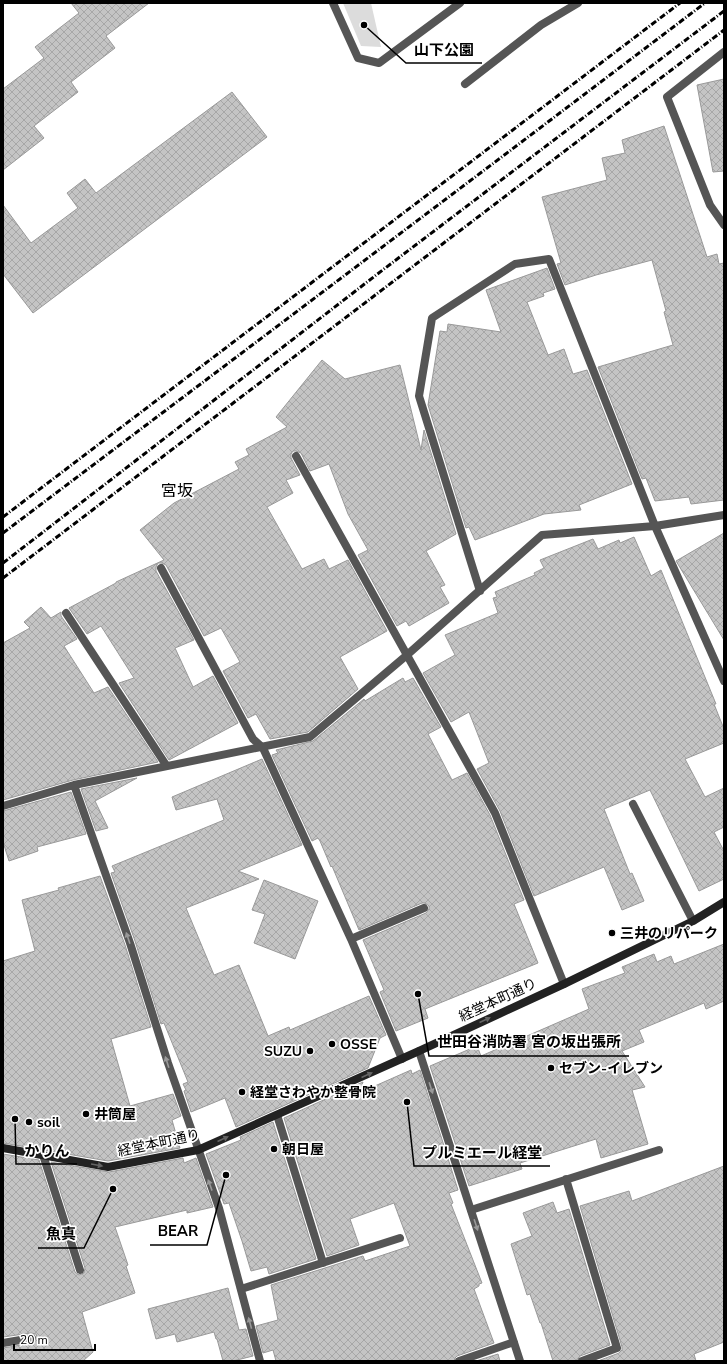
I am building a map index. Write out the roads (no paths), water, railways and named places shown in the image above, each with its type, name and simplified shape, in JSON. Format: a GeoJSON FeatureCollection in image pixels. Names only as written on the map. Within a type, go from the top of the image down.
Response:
{"type":"FeatureCollection","features":[{"type":"Feature","properties":{"kind":"main road","name":"経堂本町通り"},"geometry":{"type":"LineString","coordinates":[[3,1148],[108,1167],[198,1150],[402,1059],[564,984],[693,921],[724,902]]}},
{"type":"Feature","properties":{"kind":"street"},"geometry":{"type":"LineString","coordinates":[[332,3],[358,58],[379,63],[460,3]]}},
{"type":"Feature","properties":{"kind":"street"},"geometry":{"type":"LineString","coordinates":[[465,84],[541,25],[578,3]]}},
{"type":"Feature","properties":{"kind":"street"},"geometry":{"type":"LineString","coordinates":[[724,52],[667,97],[710,205],[724,225]]}},
{"type":"Feature","properties":{"kind":"street"},"geometry":{"type":"LineString","coordinates":[[480,591],[418,396],[432,318],[515,264],[549,259],[655,526],[724,681]]}},
{"type":"Feature","properties":{"kind":"street"},"geometry":{"type":"LineString","coordinates":[[296,456],[495,813],[564,984]]}},
{"type":"Feature","properties":{"kind":"street"},"geometry":{"type":"LineString","coordinates":[[3,806],[74,785],[166,765],[263,748],[310,737],[407,655],[542,535],[655,526],[724,515]]}},
{"type":"Feature","properties":{"kind":"street"},"geometry":{"type":"LineString","coordinates":[[161,568],[253,739],[263,748],[351,939],[402,1059]]}},
{"type":"Feature","properties":{"kind":"street"},"geometry":{"type":"LineString","coordinates":[[66,613],[166,765]]}},
{"type":"Feature","properties":{"kind":"street"},"geometry":{"type":"LineString","coordinates":[[74,785],[130,943],[168,1064],[219,1208],[260,1361]]}},
{"type":"Feature","properties":{"kind":"street"},"geometry":{"type":"LineString","coordinates":[[633,804],[693,921]]}},
{"type":"Feature","properties":{"kind":"street"},"geometry":{"type":"LineString","coordinates":[[351,939],[424,908]]}},
{"type":"Feature","properties":{"kind":"street"},"geometry":{"type":"LineString","coordinates":[[419,1051],[520,1361]]}},
{"type":"Feature","properties":{"kind":"street"},"geometry":{"type":"LineString","coordinates":[[277,1115],[323,1263]]}},
{"type":"Feature","properties":{"kind":"street"},"geometry":{"type":"LineString","coordinates":[[471,1210],[660,1150]]}},
{"type":"Feature","properties":{"kind":"street"},"geometry":{"type":"LineString","coordinates":[[43,1155],[80,1270]]}},
{"type":"Feature","properties":{"kind":"street"},"geometry":{"type":"LineString","coordinates":[[566,1179],[617,1348],[582,1361]]}},
{"type":"Feature","properties":{"kind":"street"},"geometry":{"type":"LineString","coordinates":[[241,1290],[400,1238]]}},
{"type":"Feature","properties":{"kind":"street"},"geometry":{"type":"LineString","coordinates":[[3,1343],[32,1338]]}},
{"type":"Feature","properties":{"kind":"street"},"geometry":{"type":"LineString","coordinates":[[459,1361],[514,1342]]}},
{"type":"Feature","properties":{"kind":"railway"},"geometry":{"type":"LineString","coordinates":[[3,517],[680,3]]}},
{"type":"Feature","properties":{"kind":"railway"},"geometry":{"type":"LineString","coordinates":[[3,533],[705,3]]}},
{"type":"Feature","properties":{"kind":"railway"},"geometry":{"type":"LineString","coordinates":[[3,563],[384,269],[724,11]]}},
{"type":"Feature","properties":{"kind":"railway"},"geometry":{"type":"LineString","coordinates":[[3,578],[724,30]]}},
{"type":"Feature","properties":{"kind":"place","name":"山下公園"},"geometry":{"type":"Point","coordinates":[364,25]}},
{"type":"Feature","properties":{"kind":"place","name":"三井のリパーク"},"geometry":{"type":"Point","coordinates":[612,933]}},
{"type":"Feature","properties":{"kind":"place","name":"世田谷消防署 宮の坂出張所"},"geometry":{"type":"Point","coordinates":[418,994]}},
{"type":"Feature","properties":{"kind":"place","name":"OSSE"},"geometry":{"type":"Point","coordinates":[332,1044]}},
{"type":"Feature","properties":{"kind":"place","name":"SUZU"},"geometry":{"type":"Point","coordinates":[310,1051]}},
{"type":"Feature","properties":{"kind":"place","name":"セブン-イレブン"},"geometry":{"type":"Point","coordinates":[551,1068]}},
{"type":"Feature","properties":{"kind":"place","name":"経堂さわやか整骨院"},"geometry":{"type":"Point","coordinates":[242,1092]}},
{"type":"Feature","properties":{"kind":"place","name":"プルミエール経堂"},"geometry":{"type":"Point","coordinates":[407,1102]}},
{"type":"Feature","properties":{"kind":"place","name":"井筒屋"},"geometry":{"type":"Point","coordinates":[86,1114]}},
{"type":"Feature","properties":{"kind":"place","name":"かりん"},"geometry":{"type":"Point","coordinates":[15,1119]}},
{"type":"Feature","properties":{"kind":"place","name":"soil"},"geometry":{"type":"Point","coordinates":[29,1122]}},
{"type":"Feature","properties":{"kind":"place","name":"朝日屋"},"geometry":{"type":"Point","coordinates":[274,1149]}},
{"type":"Feature","properties":{"kind":"place","name":"BEAR"},"geometry":{"type":"Point","coordinates":[226,1175]}},
{"type":"Feature","properties":{"kind":"place","name":"魚真"},"geometry":{"type":"Point","coordinates":[113,1189]}},
{"type":"Feature","properties":{"kind":"district","name":"宮坂"},"geometry":{"type":"Point","coordinates":[177,491]}}]}
